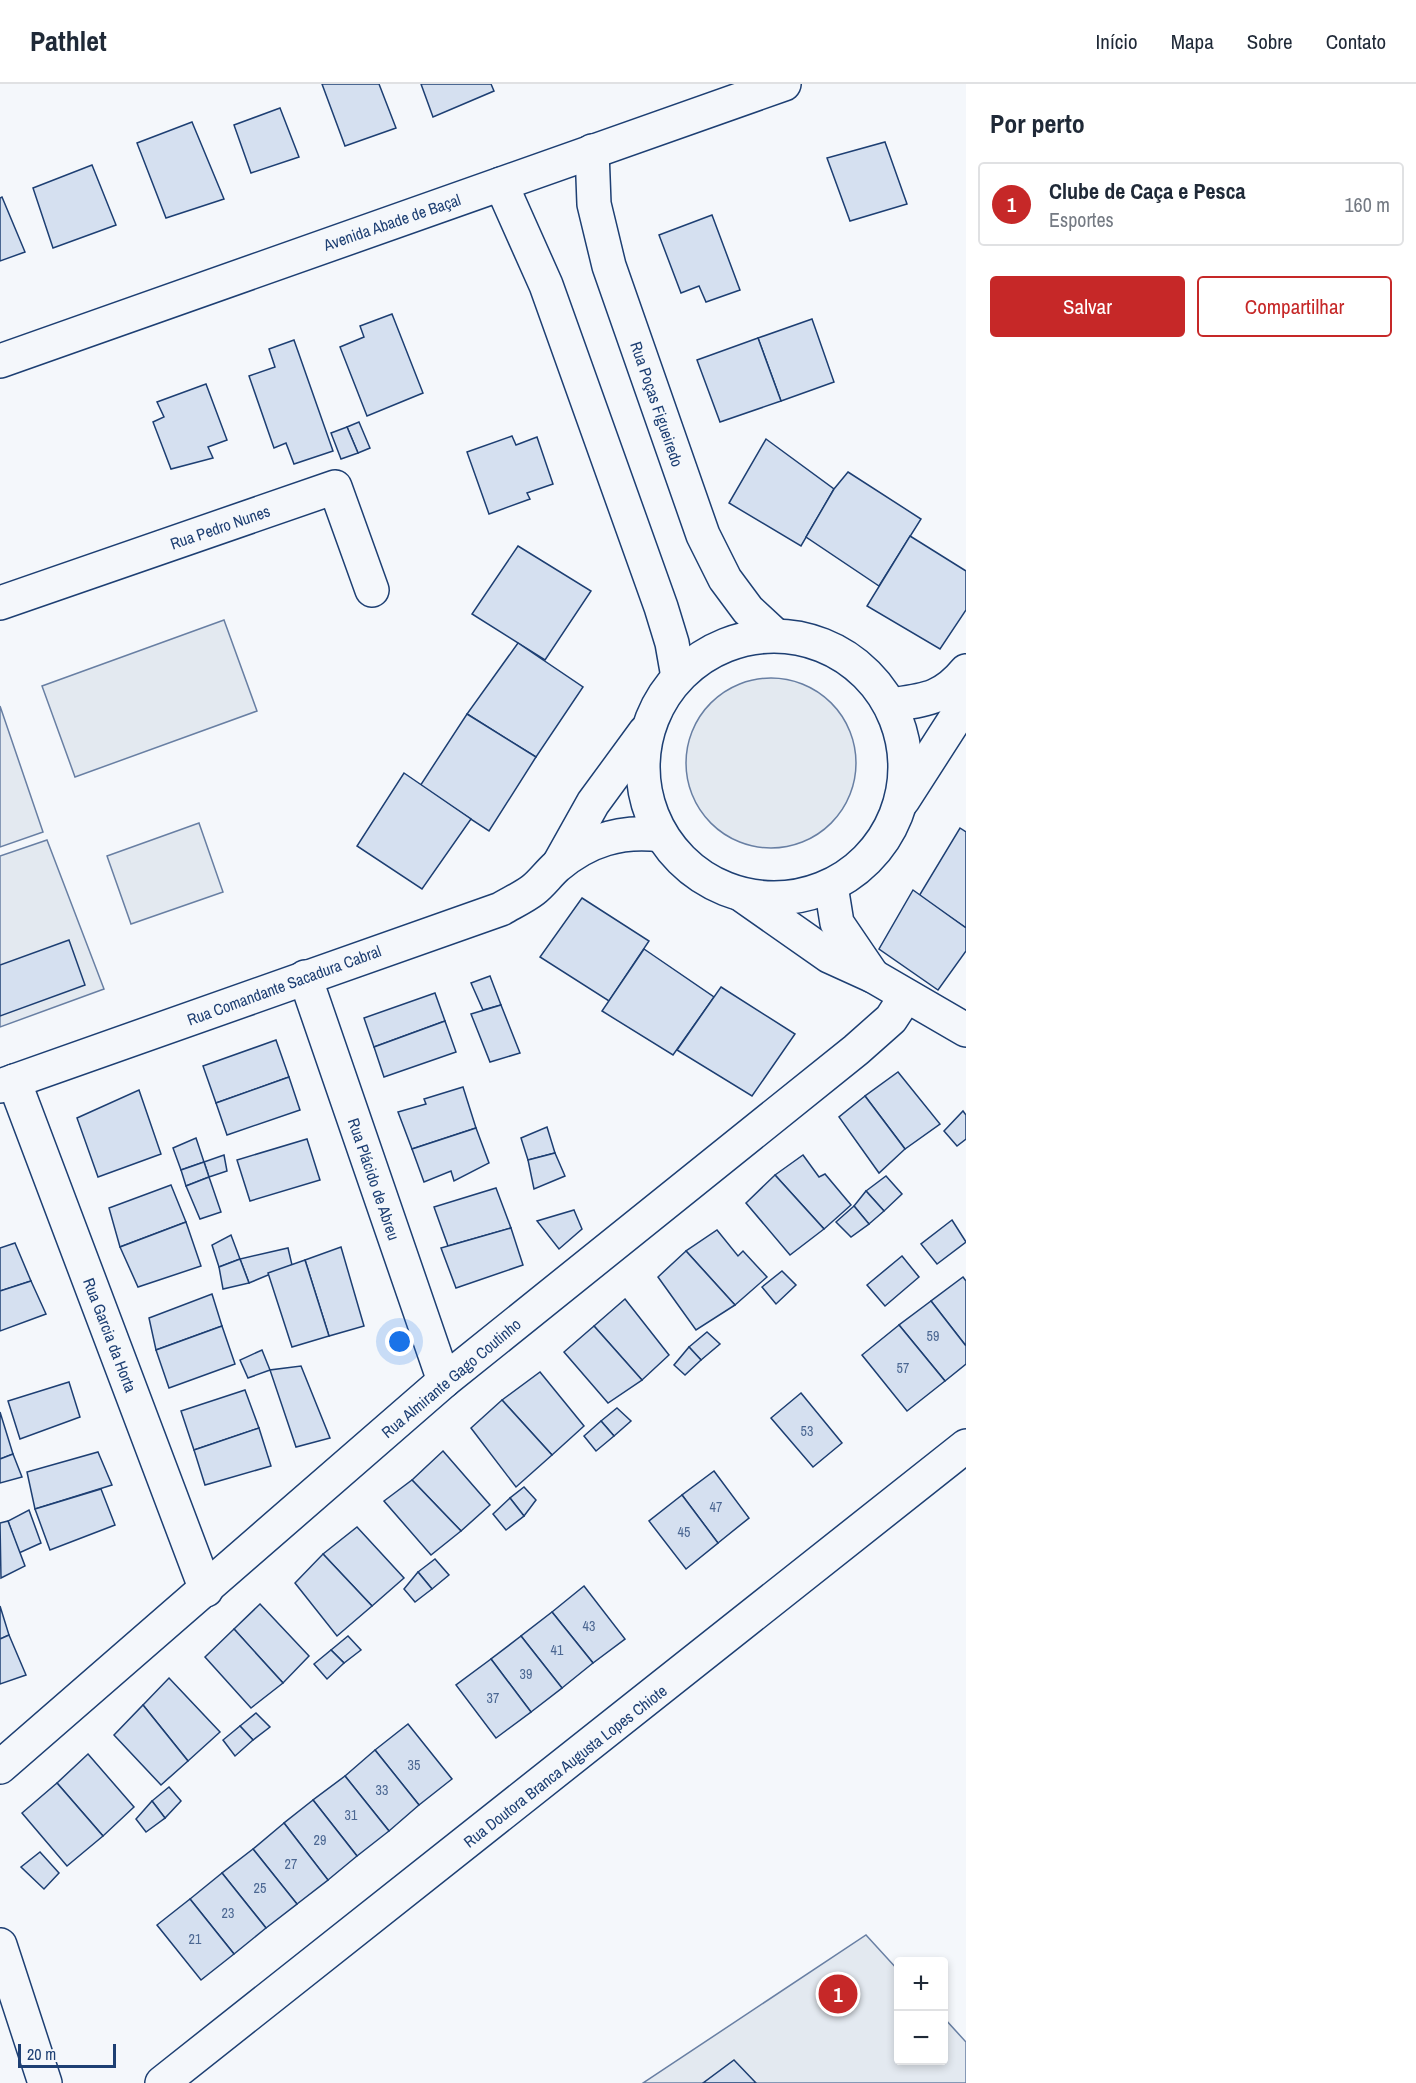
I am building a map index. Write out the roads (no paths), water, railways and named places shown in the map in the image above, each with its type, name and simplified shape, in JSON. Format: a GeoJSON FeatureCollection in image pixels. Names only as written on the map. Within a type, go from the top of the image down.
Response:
{"type":"FeatureCollection","features":[{"type":"Feature","properties":{"kind":"street","name":"Avenida Abade de Baçal"},"geometry":{"type":"LineString","coordinates":[[0,361],[784,84]]}},
{"type":"Feature","properties":{"kind":"street","name":"Rua Poças Figueiredo"},"geometry":{"type":"LineString","coordinates":[[592,151],[594,204],[609,266],[703,535],[725,579],[748,610],[776,635]]}},
{"type":"Feature","properties":{"kind":"street"},"geometry":{"type":"LineString","coordinates":[[501,184],[546,285],[661,607],[672,643],[678,677]]}},
{"type":"Feature","properties":{"kind":"street","name":"Rua Pedro Nunes"},"geometry":{"type":"LineString","coordinates":[[0,603],[336,487],[372,590]]}},
{"type":"Feature","properties":{"kind":"street"},"geometry":{"type":"LineString","coordinates":[[901,804],[906,771],[903,737],[891,705],[870,677],[843,654],[811,640],[776,635],[739,640],[706,655],[678,677],[661,700],[649,726],[642,763],[646,800],[661,835],[682,862],[710,882],[742,894],[772,899],[803,896],[831,886],[862,865],[886,838],[901,804],[966,702]]}},
{"type":"Feature","properties":{"kind":"street"},"geometry":{"type":"LineString","coordinates":[[891,705],[931,699],[953,687],[966,671]]}},
{"type":"Feature","properties":{"kind":"street","name":"Rua Comandante Sacadura Cabral"},"geometry":{"type":"LineString","coordinates":[[558,866],[593,803],[649,726]]}},
{"type":"Feature","properties":{"kind":"street","name":"Rua Comandante Sacadura Cabral"},"geometry":{"type":"LineString","coordinates":[[7,1083],[501,909],[533,890],[558,866],[588,845],[614,834],[638,832],[661,835]]}},
{"type":"Feature","properties":{"kind":"street"},"geometry":{"type":"LineString","coordinates":[[831,886],[837,923],[873,976]]}},
{"type":"Feature","properties":{"kind":"street"},"geometry":{"type":"LineString","coordinates":[[742,894],[829,956],[873,976],[966,1030]]}},
{"type":"Feature","properties":{"kind":"street","name":"Rua Plácido de Abreu"},"geometry":{"type":"LineString","coordinates":[[305,977],[444,1382]]}},
{"type":"Feature","properties":{"kind":"street","name":"Rua Almirante Gago Coutinho"},"geometry":{"type":"LineString","coordinates":[[0,1767],[444,1382],[856,1050],[891,1019],[906,996]]}},
{"type":"Feature","properties":{"kind":"street","name":"Rua Garcia da Horta"},"geometry":{"type":"LineString","coordinates":[[7,1083],[206,1590]]}},
{"type":"Feature","properties":{"kind":"street","name":"Rua Doutora Branca Augusta Lopes Chiote"},"geometry":{"type":"LineString","coordinates":[[162,2083],[966,1446]]}},
{"type":"Feature","properties":{"kind":"street"},"geometry":{"type":"LineString","coordinates":[[0,1945],[45,2083]]}},
{"type":"Feature","properties":{"kind":"place","name":"Clube de Caça e Pesca"},"geometry":{"type":"Point","coordinates":[838,1994]}}]}
